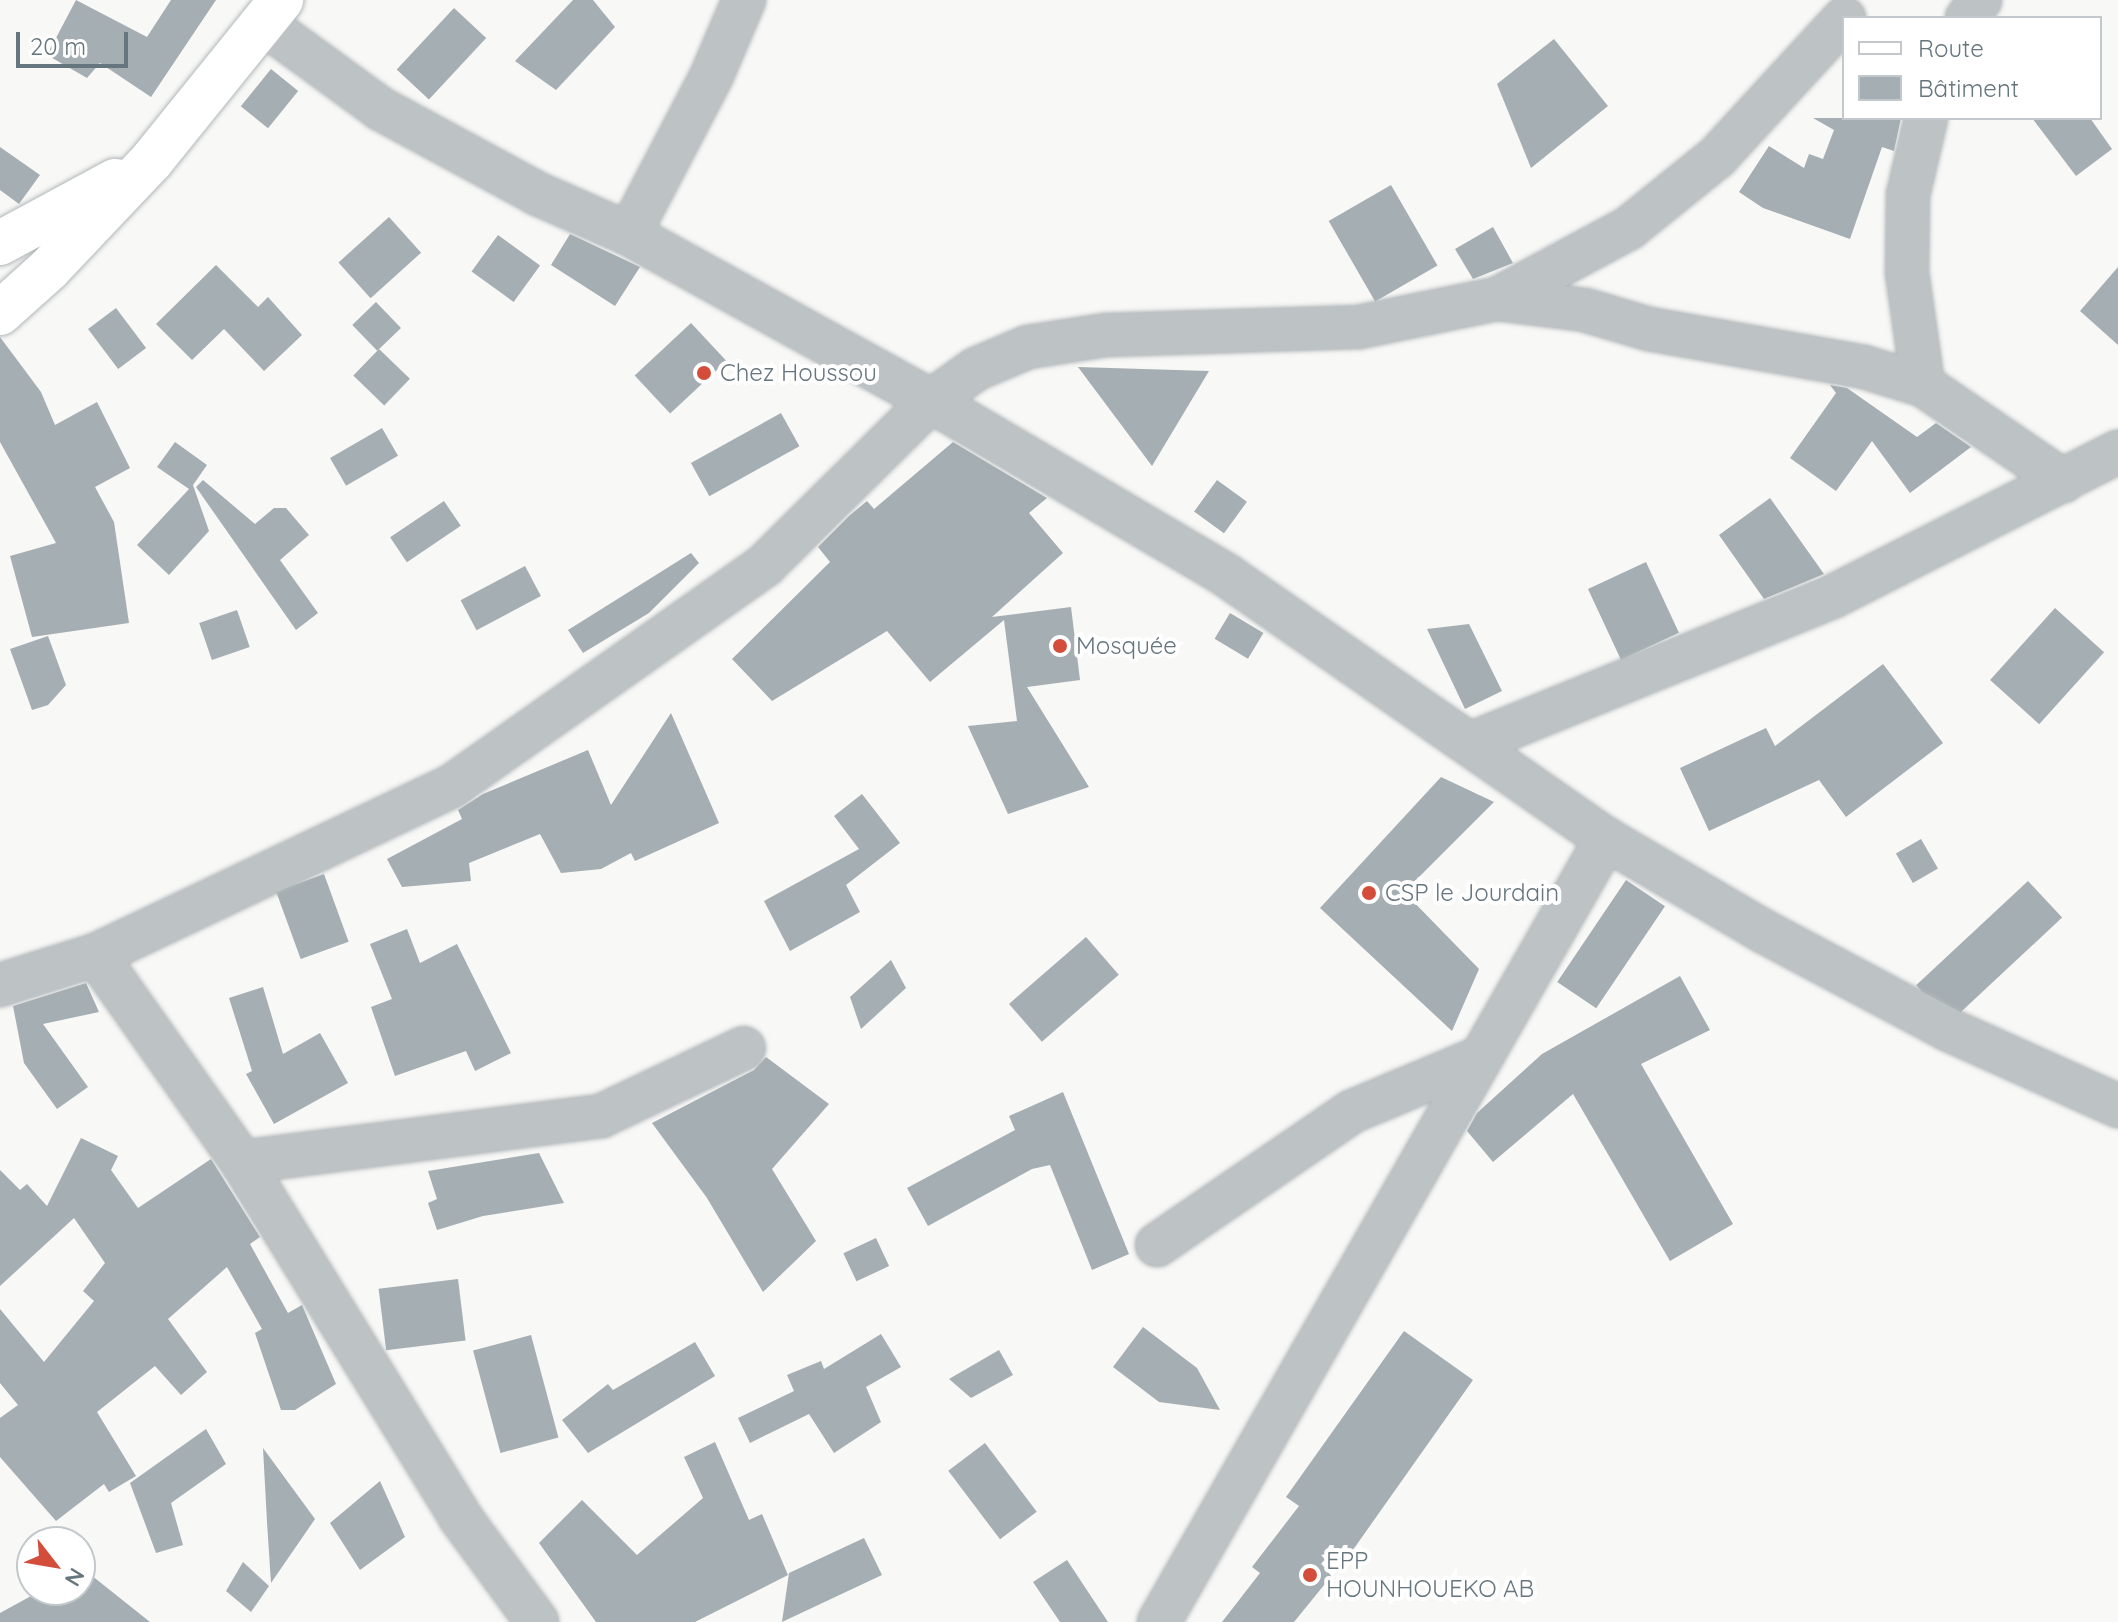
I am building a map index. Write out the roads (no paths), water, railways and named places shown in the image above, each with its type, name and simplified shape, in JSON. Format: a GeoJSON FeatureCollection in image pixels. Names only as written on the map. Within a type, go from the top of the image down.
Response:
{"type":"FeatureCollection","features":[{"type":"Feature","properties":{"kind":"main road"},"geometry":{"type":"LineString","coordinates":[[0,313],[49,269],[152,160],[276,6]]}},
{"type":"Feature","properties":{"kind":"main road"},"geometry":{"type":"LineString","coordinates":[[0,243],[152,160]]}},
{"type":"Feature","properties":{"kind":"street"},"geometry":{"type":"LineString","coordinates":[[629,234],[712,75],[744,0]]}},
{"type":"Feature","properties":{"kind":"street"},"geometry":{"type":"LineString","coordinates":[[1846,16],[1859,0]]}},
{"type":"Feature","properties":{"kind":"street"},"geometry":{"type":"LineString","coordinates":[[276,6],[381,109],[538,194],[629,234],[931,401],[1226,575],[1606,839],[1860,985],[2118,1106]]}},
{"type":"Feature","properties":{"kind":"street"},"geometry":{"type":"LineString","coordinates":[[0,985],[96,955],[452,786],[765,565],[931,401],[976,369],[1028,347],[1106,335],[1359,327],[1497,299],[1629,228],[1684,184],[1727,147],[1842,21]]}},
{"type":"Feature","properties":{"kind":"street"},"geometry":{"type":"LineString","coordinates":[[1923,385],[1907,272],[1908,195],[1926,120]]}},
{"type":"Feature","properties":{"kind":"street"},"geometry":{"type":"LineString","coordinates":[[1497,299],[1585,310],[1649,329],[1864,367],[1923,385],[2063,481]]}},
{"type":"Feature","properties":{"kind":"street"},"geometry":{"type":"LineString","coordinates":[[1470,744],[1832,597],[2118,452]]}},
{"type":"Feature","properties":{"kind":"street"},"geometry":{"type":"LineString","coordinates":[[1159,1622],[1477,1059],[1606,839]]}},
{"type":"Feature","properties":{"kind":"street"},"geometry":{"type":"LineString","coordinates":[[96,955],[242,1162],[460,1517],[537,1622]]}},
{"type":"Feature","properties":{"kind":"street"},"geometry":{"type":"LineString","coordinates":[[242,1162],[601,1116],[744,1048]]}},
{"type":"Feature","properties":{"kind":"street"},"geometry":{"type":"LineString","coordinates":[[1157,1245],[1351,1112],[1477,1059]]}},
{"type":"Feature","properties":{"kind":"place","name":"Chez Houssou"},"geometry":{"type":"Point","coordinates":[704,373]}},
{"type":"Feature","properties":{"kind":"place","name":"Mosquée"},"geometry":{"type":"Point","coordinates":[1060,646]}},
{"type":"Feature","properties":{"kind":"place","name":"CSP le Jourdain"},"geometry":{"type":"Point","coordinates":[1369,893]}},
{"type":"Feature","properties":{"kind":"place","name":"EPP HOUNHOUEKO AB"},"geometry":{"type":"Point","coordinates":[1310,1575]}}]}
